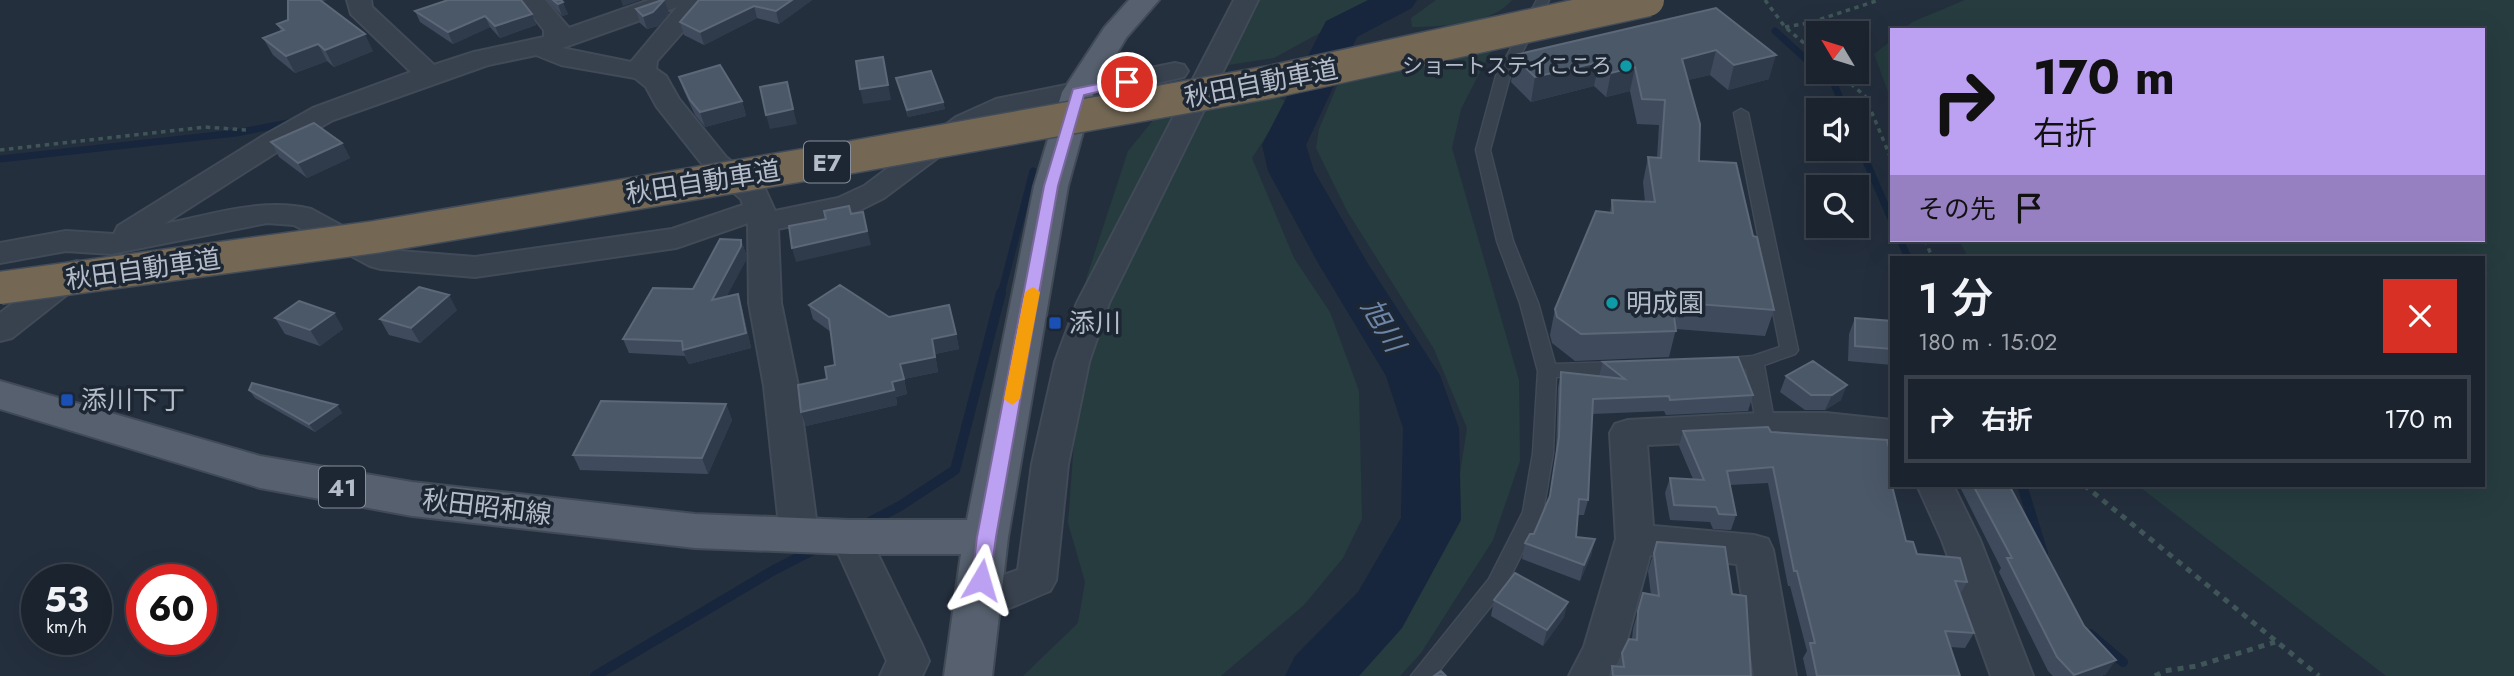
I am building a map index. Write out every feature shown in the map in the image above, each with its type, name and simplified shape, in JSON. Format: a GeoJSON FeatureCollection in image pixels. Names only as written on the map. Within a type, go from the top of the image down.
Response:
{"type":"FeatureCollection","features":[{"type":"Feature","properties":{"kind":"highway","name":"秋田自動車道"},"geometry":{"type":"LineString","coordinates":[[0,288],[375,237],[852,158],[1270,82],[1648,0]]}},
{"type":"Feature","properties":{"kind":"main road"},"geometry":{"type":"LineString","coordinates":[[968,676],[986,537],[1051,186],[1078,92],[1114,34],[1145,0]]}},
{"type":"Feature","properties":{"kind":"main road","name":"秋田昭和線"},"geometry":{"type":"LineString","coordinates":[[0,395],[260,472],[412,499],[695,531],[850,537],[986,537]]}},
{"type":"Feature","properties":{"kind":"street"},"geometry":{"type":"LineString","coordinates":[[359,0],[360,9],[427,73]]}},
{"type":"Feature","properties":{"kind":"street"},"geometry":{"type":"LineString","coordinates":[[532,0],[561,57],[643,72],[657,82],[667,102],[716,163],[755,195],[762,216],[765,303],[782,386],[799,534]]}},
{"type":"Feature","properties":{"kind":"street"},"geometry":{"type":"LineString","coordinates":[[0,330],[111,244],[273,142],[323,114],[427,73],[552,39],[673,0]]}},
{"type":"Feature","properties":{"kind":"street"},"geometry":{"type":"LineString","coordinates":[[643,72],[643,60],[690,10],[689,0]]}},
{"type":"Feature","properties":{"kind":"street"},"geometry":{"type":"LineString","coordinates":[[978,601],[1036,580],[1051,464],[1072,362],[1093,303],[1245,0]]}},
{"type":"Feature","properties":{"kind":"street"},"geometry":{"type":"LineString","coordinates":[[0,253],[66,241],[111,244],[267,214],[300,216],[381,259],[475,267],[676,238],[762,216],[799,218],[847,205],[865,196],[966,123],[990,111],[1006,105],[1175,71]]}},
{"type":"Feature","properties":{"kind":"street"},"geometry":{"type":"LineString","coordinates":[[1590,676],[1604,647],[1635,539],[1628,433],[1766,426],[1890,433]]}},
{"type":"Feature","properties":{"kind":"street"},"geometry":{"type":"LineString","coordinates":[[1936,487],[1961,540],[2012,676]]}},
{"type":"Feature","properties":{"kind":"street"},"geometry":{"type":"LineString","coordinates":[[850,537],[859,567],[898,631],[908,661],[901,676]]}},
{"type":"Feature","properties":{"kind":"street"},"geometry":{"type":"LineString","coordinates":[[1635,539],[1754,550],[1775,676]]}},
{"type":"Feature","properties":{"kind":"lane"},"geometry":{"type":"LineString","coordinates":[[1422,676],[1496,585],[1533,512],[1544,453],[1547,371],[1544,349],[1505,241],[1483,150],[1503,76],[1543,0]]}},
{"type":"Feature","properties":{"kind":"lane"},"geometry":{"type":"LineString","coordinates":[[1699,365],[1754,362],[1789,350],[1741,113]]}},
{"type":"Feature","properties":{"kind":"lane"},"geometry":{"type":"LineString","coordinates":[[1754,362],[1766,426]]}},
{"type":"Feature","properties":{"kind":"lane"},"geometry":{"type":"LineString","coordinates":[[1547,371],[1643,367]]}},
{"type":"Feature","properties":{"kind":"path"},"geometry":{"type":"LineString","coordinates":[[1765,0],[1785,27],[1806,45]]}},
{"type":"Feature","properties":{"kind":"path"},"geometry":{"type":"LineString","coordinates":[[1785,27],[1809,23],[1879,0]]}},
{"type":"Feature","properties":{"kind":"path"},"geometry":{"type":"LineString","coordinates":[[1851,84],[1865,96],[1890,156]]}},
{"type":"Feature","properties":{"kind":"path"},"geometry":{"type":"LineString","coordinates":[[0,150],[192,129],[237,127]]}},
{"type":"Feature","properties":{"kind":"path"},"geometry":{"type":"LineString","coordinates":[[2086,487],[2319,676]]}},
{"type":"Feature","properties":{"kind":"path"},"geometry":{"type":"LineString","coordinates":[[2155,676],[2164,671],[2197,666],[2275,642]]}},
{"type":"Feature","properties":{"kind":"green space"},"geometry":{"type":"Polygon","coordinates":[[[1259,0],[1380,0],[1274,58],[1228,65],[1259,0]]]}},
{"type":"Feature","properties":{"kind":"green space"},"geometry":{"type":"Polygon","coordinates":[[[1436,0],[1512,0],[1503,8],[1480,19],[1451,25],[1412,27],[1411,18],[1436,0]]]}},
{"type":"Feature","properties":{"kind":"green space"},"geometry":{"type":"Polygon","coordinates":[[[1965,0],[2514,0],[2514,676],[2386,676],[2140,487],[2485,487],[2485,256],[1967,256],[1960,242],[2485,242],[2485,28],[1905,28],[1912,22],[1965,0]]]}},
{"type":"Feature","properties":{"kind":"green space"},"geometry":{"type":"Polygon","coordinates":[[[1890,42],[1890,98],[1874,54],[1890,42]]]}},
{"type":"Feature","properties":{"kind":"green space"},"geometry":{"type":"Polygon","coordinates":[[[1490,47],[1491,51],[1461,109],[1452,148],[1519,380],[1520,461],[1493,540],[1421,653],[1400,676],[1340,676],[1398,613],[1452,525],[1467,428],[1434,349],[1347,211],[1316,148],[1319,129],[1337,86],[1359,73],[1490,47]]]}},
{"type":"Feature","properties":{"kind":"green space"},"geometry":{"type":"Polygon","coordinates":[[[1272,95],[1288,102],[1252,158],[1294,258],[1330,312],[1359,391],[1362,519],[1343,558],[1304,605],[1221,676],[1023,676],[1078,623],[1085,582],[1068,523],[1086,279],[1128,151],[1155,118],[1272,95]]]}},
{"type":"Feature","properties":{"kind":"building"},"geometry":{"type":"Polygon","coordinates":[[[288,0],[320,0],[365,34],[325,50],[318,44],[286,56],[263,38],[284,30],[277,24],[288,20],[288,0]]]}},
{"type":"Feature","properties":{"kind":"building"},"geometry":{"type":"Polygon","coordinates":[[[448,0],[521,0],[532,14],[495,26],[485,16],[448,32],[415,11],[448,0]]]}},
{"type":"Feature","properties":{"kind":"building"},"geometry":{"type":"Polygon","coordinates":[[[662,0],[653,12],[643,16],[636,9],[662,0]]]}},
{"type":"Feature","properties":{"kind":"building"},"geometry":{"type":"Polygon","coordinates":[[[699,0],[792,0],[776,11],[754,6],[700,32],[680,22],[699,0]]]}},
{"type":"Feature","properties":{"kind":"building"},"geometry":{"type":"Polygon","coordinates":[[[1716,8],[1776,55],[1734,65],[1716,50],[1682,59],[1700,124],[1699,161],[1736,163],[1774,310],[1672,302],[1676,331],[1581,334],[1557,317],[1555,309],[1596,211],[1613,213],[1612,200],[1655,202],[1648,157],[1661,158],[1665,100],[1642,99],[1635,67],[1611,73],[1599,62],[1535,77],[1515,55],[1716,8]]]}},
{"type":"Feature","properties":{"kind":"building"},"geometry":{"type":"Polygon","coordinates":[[[883,57],[888,85],[860,89],[856,61],[883,57]]]}},
{"type":"Feature","properties":{"kind":"building"},"geometry":{"type":"Polygon","coordinates":[[[720,65],[742,101],[700,112],[690,100],[679,77],[720,65]]]}},
{"type":"Feature","properties":{"kind":"building"},"geometry":{"type":"Polygon","coordinates":[[[931,71],[943,102],[907,110],[896,78],[931,71]]]}},
{"type":"Feature","properties":{"kind":"building"},"geometry":{"type":"Polygon","coordinates":[[[787,82],[793,109],[766,115],[760,87],[787,82]]]}},
{"type":"Feature","properties":{"kind":"building"},"geometry":{"type":"Polygon","coordinates":[[[314,123],[342,143],[298,163],[271,142],[314,123]]]}},
{"type":"Feature","properties":{"kind":"building"},"geometry":{"type":"Polygon","coordinates":[[[849,206],[851,214],[863,212],[867,231],[792,248],[789,226],[826,219],[824,211],[849,206]]]}},
{"type":"Feature","properties":{"kind":"building"},"geometry":{"type":"Polygon","coordinates":[[[720,239],[741,240],[741,246],[712,300],[738,294],[746,333],[683,350],[682,341],[623,339],[653,288],[693,289],[720,239]]]}},
{"type":"Feature","properties":{"kind":"building"},"geometry":{"type":"Polygon","coordinates":[[[840,285],[889,317],[949,305],[956,334],[932,339],[935,357],[900,364],[904,379],[892,382],[894,390],[801,412],[798,385],[827,379],[825,367],[835,365],[829,319],[809,305],[840,285]]]}},
{"type":"Feature","properties":{"kind":"building"},"geometry":{"type":"Polygon","coordinates":[[[419,287],[449,295],[411,328],[380,319],[419,287]]]}},
{"type":"Feature","properties":{"kind":"building"},"geometry":{"type":"Polygon","coordinates":[[[299,301],[334,313],[310,330],[275,318],[299,301]]]}},
{"type":"Feature","properties":{"kind":"building"},"geometry":{"type":"Polygon","coordinates":[[[1855,318],[1890,321],[1890,349],[1855,346],[1855,318]]]}},
{"type":"Feature","properties":{"kind":"building"},"geometry":{"type":"Polygon","coordinates":[[[1738,357],[1753,395],[1670,400],[1669,396],[1593,399],[1588,500],[1579,499],[1576,537],[1595,539],[1584,565],[1525,543],[1530,534],[1534,534],[1550,496],[1559,437],[1561,372],[1625,379],[1603,362],[1738,357]]]}},
{"type":"Feature","properties":{"kind":"building"},"geometry":{"type":"Polygon","coordinates":[[[1813,361],[1847,385],[1832,395],[1811,395],[1786,376],[1813,361]]]}},
{"type":"Feature","properties":{"kind":"building"},"geometry":{"type":"Polygon","coordinates":[[[252,383],[337,405],[309,424],[249,390],[252,383]]]}},
{"type":"Feature","properties":{"kind":"building"},"geometry":{"type":"Polygon","coordinates":[[[601,401],[726,404],[702,458],[573,455],[601,401]]]}},
{"type":"Feature","properties":{"kind":"building"},"geometry":{"type":"Polygon","coordinates":[[[1768,427],[1771,432],[1887,440],[1890,451],[1890,487],[1892,487],[1906,541],[1913,542],[1917,554],[1960,558],[1967,582],[1955,581],[1974,633],[1945,631],[1960,676],[1817,676],[1810,643],[1815,643],[1797,571],[1794,571],[1773,467],[1727,471],[1736,515],[1719,514],[1716,507],[1674,505],[1670,478],[1704,480],[1683,431],[1768,427]]]}},
{"type":"Feature","properties":{"kind":"building"},"geometry":{"type":"Polygon","coordinates":[[[1974,487],[2010,487],[2084,626],[2116,660],[2074,675],[2057,657],[2007,558],[2012,558],[1974,487]]]}},
{"type":"Feature","properties":{"kind":"building"},"geometry":{"type":"Polygon","coordinates":[[[1657,542],[1725,547],[1732,594],[1746,596],[1751,676],[1613,676],[1612,666],[1624,667],[1622,653],[1629,639],[1637,640],[1638,611],[1643,593],[1659,596],[1654,553],[1657,542]]]}},
{"type":"Feature","properties":{"kind":"building"},"geometry":{"type":"Polygon","coordinates":[[[1515,573],[1568,602],[1547,630],[1494,600],[1515,573]]]}},
{"type":"Feature","properties":{"kind":"waterway","name":"旭川"},"geometry":{"type":"LineString","coordinates":[[1318,676],[1380,610],[1431,520],[1431,428],[1413,375],[1343,263],[1291,171],[1284,145],[1340,30],[1398,0]]}},
{"type":"Feature","properties":{"kind":"waterway"},"geometry":{"type":"LineString","coordinates":[[1775,31],[1806,59]]}},
{"type":"Feature","properties":{"kind":"waterway"},"geometry":{"type":"LineString","coordinates":[[1834,84],[1840,98]]}},
{"type":"Feature","properties":{"kind":"waterway"},"geometry":{"type":"LineString","coordinates":[[0,159],[236,133],[293,122]]}},
{"type":"Feature","properties":{"kind":"waterway"},"geometry":{"type":"LineString","coordinates":[[1866,161],[1890,216]]}},
{"type":"Feature","properties":{"kind":"waterway"},"geometry":{"type":"LineString","coordinates":[[1001,294],[1033,171]]}},
{"type":"Feature","properties":{"kind":"waterway"},"geometry":{"type":"LineString","coordinates":[[1901,242],[1908,256]]}},
{"type":"Feature","properties":{"kind":"waterway"},"geometry":{"type":"LineString","coordinates":[[864,525],[900,506],[955,470],[1001,293]]}},
{"type":"Feature","properties":{"kind":"waterway"},"geometry":{"type":"LineString","coordinates":[[2023,487],[2043,553]]}},
{"type":"Feature","properties":{"kind":"waterway"},"geometry":{"type":"LineString","coordinates":[[595,676],[774,570],[817,548]]}},
{"type":"Feature","properties":{"kind":"waterway"},"geometry":{"type":"LineString","coordinates":[[2090,634],[2123,662]]}},
{"type":"Feature","properties":{"kind":"slow traffic"},"geometry":{"type":"LineString","coordinates":[[1012,399],[1033,292]]}},
{"type":"Feature","properties":{"kind":"place","name":"ショートステイこころ"},"geometry":{"type":"Point","coordinates":[1626,66]}},
{"type":"Feature","properties":{"kind":"place","name":"明成園"},"geometry":{"type":"Point","coordinates":[1612,303]}},
{"type":"Feature","properties":{"kind":"place","name":"添川"},"geometry":{"type":"Point","coordinates":[1055,323]}},
{"type":"Feature","properties":{"kind":"place","name":"添川下丁"},"geometry":{"type":"Point","coordinates":[67,400]}},
{"type":"Feature","properties":{"kind":"route"},"geometry":{"type":"LineString","coordinates":[[981,580],[986,537],[1051,186],[1078,92],[1127,82]]}}]}
